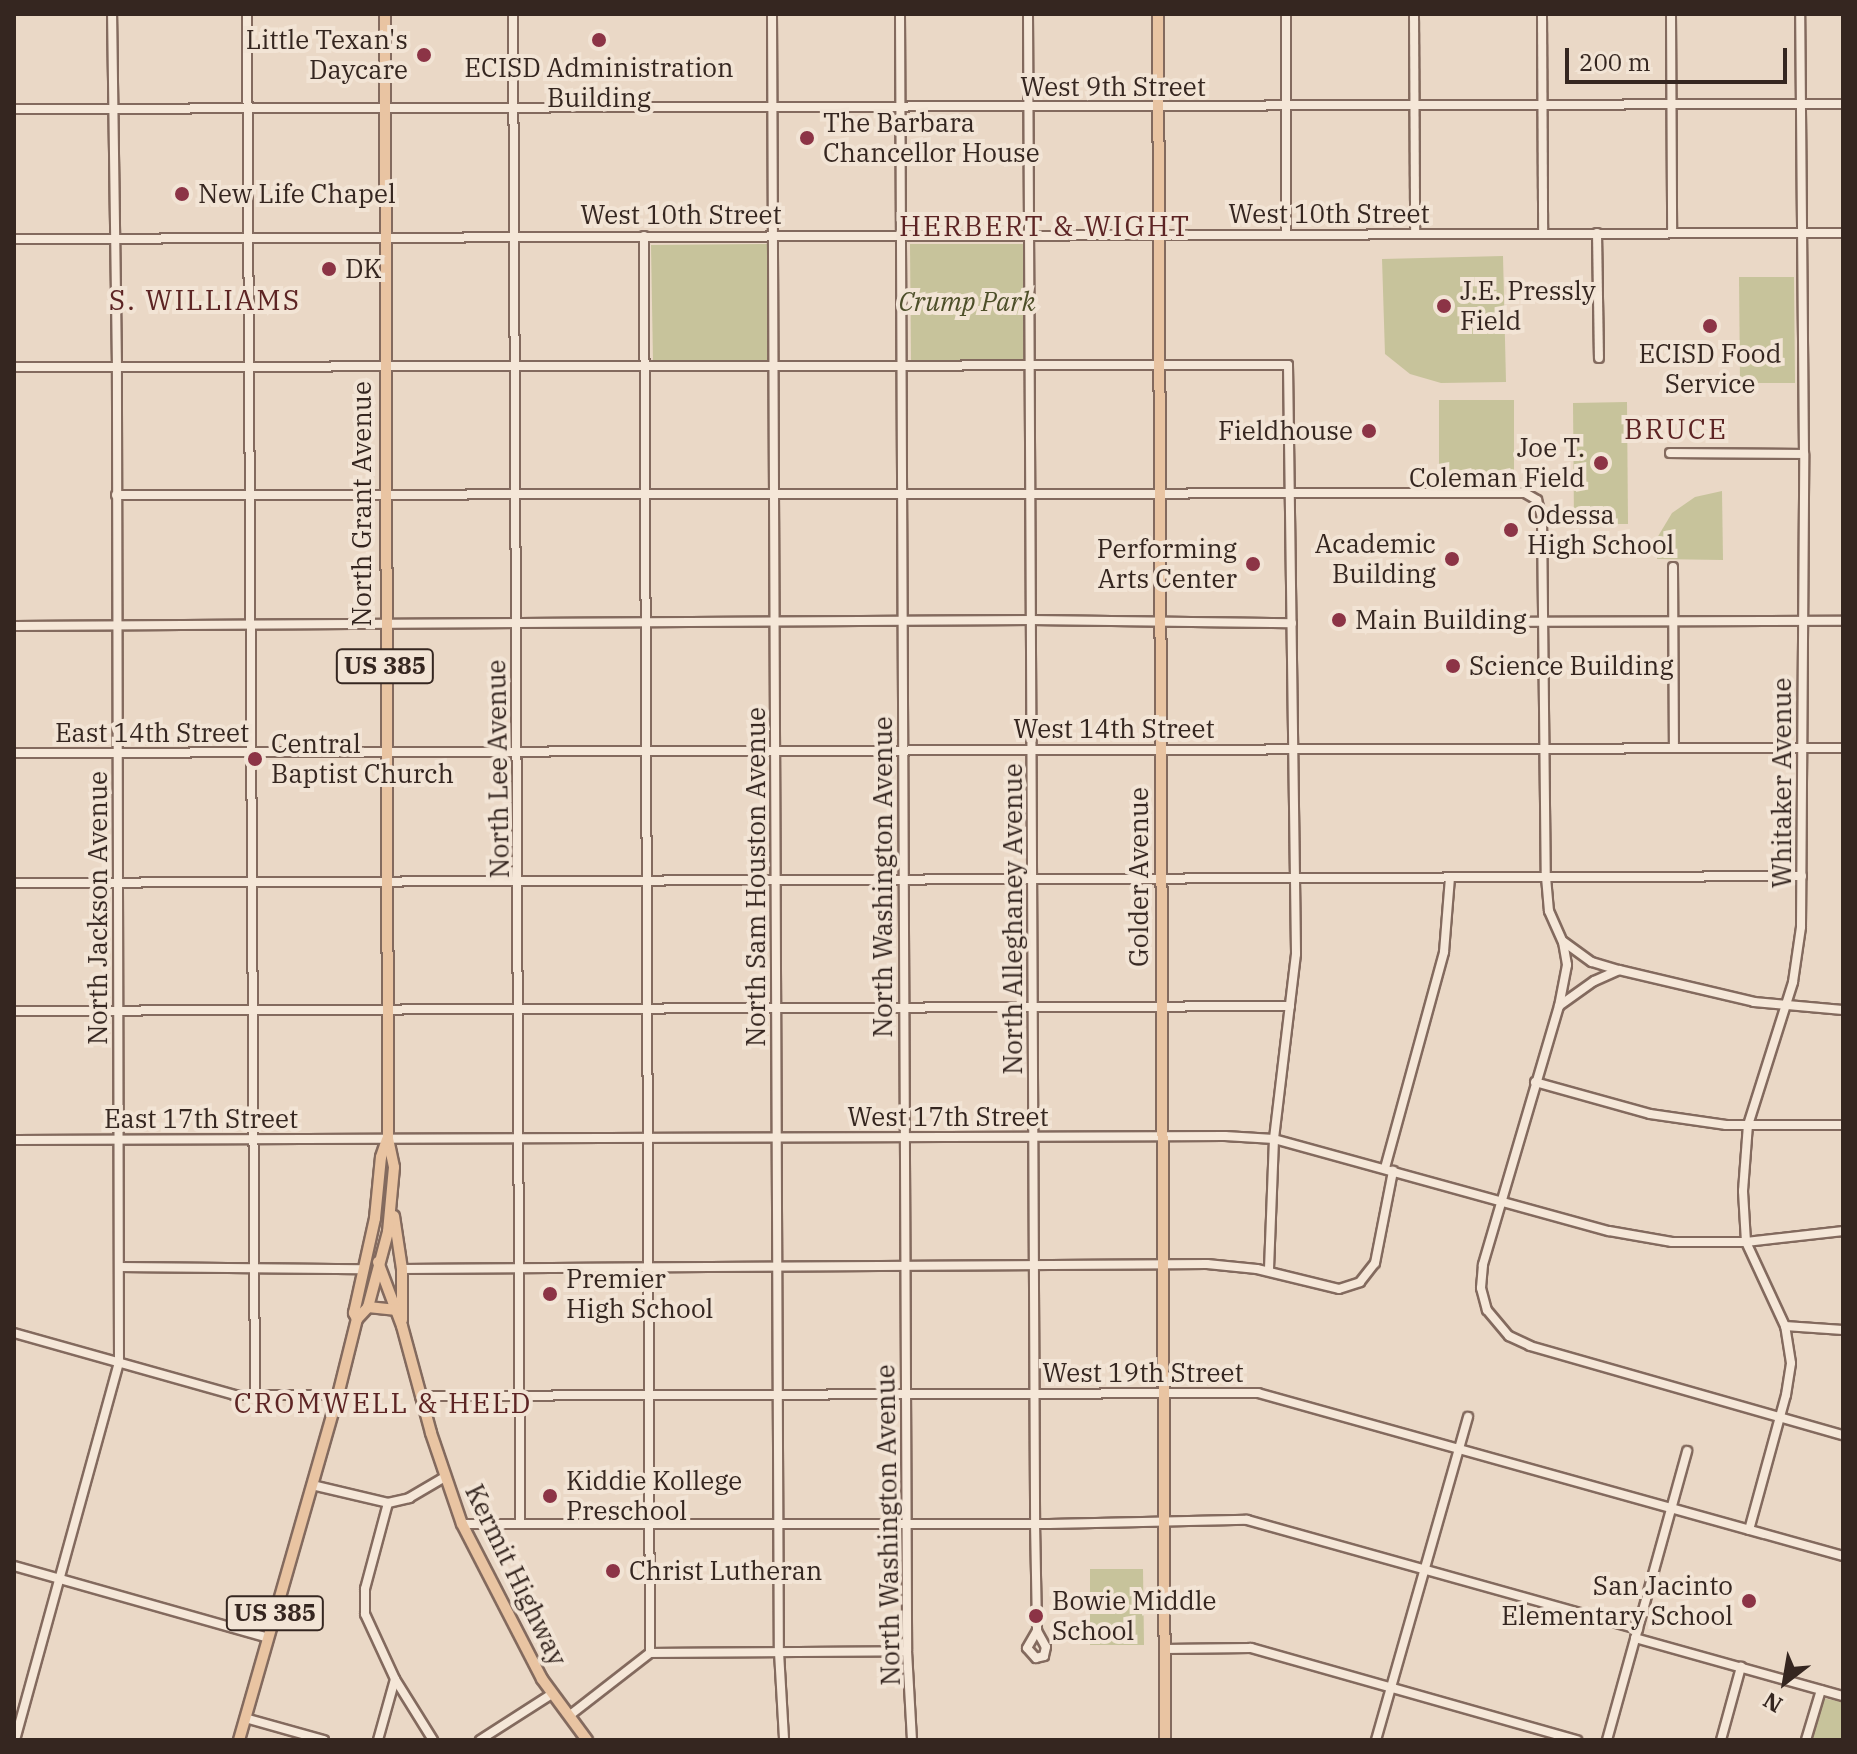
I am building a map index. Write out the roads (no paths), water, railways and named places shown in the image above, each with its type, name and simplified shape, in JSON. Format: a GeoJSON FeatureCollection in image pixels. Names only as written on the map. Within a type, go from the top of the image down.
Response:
{"type":"FeatureCollection","features":[{"type":"Feature","properties":{"kind":"main road","name":"North Grant Avenue"},"geometry":{"type":"LineString","coordinates":[[385,14],[382,107],[386,882],[388,1138],[394,1167],[393,1206]]}},
{"type":"Feature","properties":{"kind":"main road","name":"Golder Avenue"},"geometry":{"type":"LineString","coordinates":[[1158,14],[1165,1740]]}},
{"type":"Feature","properties":{"kind":"main road","name":"North Grant Avenue"},"geometry":{"type":"LineString","coordinates":[[371,1237],[381,1157],[388,1138]]}},
{"type":"Feature","properties":{"kind":"main road","name":"US 385"},"geometry":{"type":"LineString","coordinates":[[239,1740],[357,1319],[368,1307],[393,1206]]}},
{"type":"Feature","properties":{"kind":"main road","name":"Kermit Highway"},"geometry":{"type":"LineString","coordinates":[[393,1206],[402,1269],[402,1326]]}},
{"type":"Feature","properties":{"kind":"main road","name":"US 385"},"geometry":{"type":"LineString","coordinates":[[357,1319],[354,1313],[371,1237]]}},
{"type":"Feature","properties":{"kind":"main road","name":"Kermit Highway"},"geometry":{"type":"LineString","coordinates":[[371,1237],[397,1310],[420,1396],[462,1524],[552,1694],[587,1740]]}},
{"type":"Feature","properties":{"kind":"main road"},"geometry":{"type":"LineString","coordinates":[[368,1307],[397,1310]]}},
{"type":"Feature","properties":{"kind":"street","name":"North Jackson Avenue"},"geometry":{"type":"LineString","coordinates":[[15,1740],[119,1363],[117,368],[112,14]]}},
{"type":"Feature","properties":{"kind":"street"},"geometry":{"type":"LineString","coordinates":[[247,14],[255,1395]]}},
{"type":"Feature","properties":{"kind":"street","name":"North Lee Avenue"},"geometry":{"type":"LineString","coordinates":[[513,14],[520,1524]]}},
{"type":"Feature","properties":{"kind":"street","name":"North Sam Houston Avenue"},"geometry":{"type":"LineString","coordinates":[[772,14],[779,1652],[784,1740]]}},
{"type":"Feature","properties":{"kind":"street","name":"North Washington Avenue"},"geometry":{"type":"LineString","coordinates":[[900,14],[907,1651],[912,1740]]}},
{"type":"Feature","properties":{"kind":"street","name":"North Alleghaney Avenue"},"geometry":{"type":"LineString","coordinates":[[1028,14],[1037,1631]]}},
{"type":"Feature","properties":{"kind":"street"},"geometry":{"type":"LineString","coordinates":[[1286,14],[1286,234]]}},
{"type":"Feature","properties":{"kind":"street"},"geometry":{"type":"LineString","coordinates":[[1414,14],[1415,234]]}},
{"type":"Feature","properties":{"kind":"street"},"geometry":{"type":"LineString","coordinates":[[1542,14],[1543,233]]}},
{"type":"Feature","properties":{"kind":"street"},"geometry":{"type":"LineString","coordinates":[[1671,14],[1672,233]]}},
{"type":"Feature","properties":{"kind":"street","name":"Whitaker Avenue"},"geometry":{"type":"LineString","coordinates":[[1749,1530],[1780,1418],[1791,1363],[1785,1326],[1746,1242],[1743,1191],[1748,1125],[1800,945],[1804,454],[1800,14]]}},
{"type":"Feature","properties":{"kind":"street","name":"West 9th Street"},"geometry":{"type":"LineString","coordinates":[[14,109],[1843,104]]}},
{"type":"Feature","properties":{"kind":"street"},"geometry":{"type":"LineString","coordinates":[[1597,233],[1599,358]]}},
{"type":"Feature","properties":{"kind":"street","name":"West 10th Street"},"geometry":{"type":"LineString","coordinates":[[14,239],[1843,233]]}},
{"type":"Feature","properties":{"kind":"street"},"geometry":{"type":"LineString","coordinates":[[644,236],[650,1653]]}},
{"type":"Feature","properties":{"kind":"street"},"geometry":{"type":"LineString","coordinates":[[14,367],[773,363],[1288,365],[1296,954],[1274,1139],[1269,1271]]}},
{"type":"Feature","properties":{"kind":"street"},"geometry":{"type":"LineString","coordinates":[[1670,453],[1804,454]]}},
{"type":"Feature","properties":{"kind":"street"},"geometry":{"type":"LineString","coordinates":[[116,495],[1523,492],[1537,500],[1543,536],[1546,877],[1549,911],[1563,942],[1567,965],[1559,1006],[1483,1265],[1483,1299],[1500,1329],[1533,1347],[1843,1435]]}},
{"type":"Feature","properties":{"kind":"street"},"geometry":{"type":"LineString","coordinates":[[1673,567],[1674,748]]}},
{"type":"Feature","properties":{"kind":"street"},"geometry":{"type":"LineString","coordinates":[[1481,622],[1673,619],[1843,621]]}},
{"type":"Feature","properties":{"kind":"street"},"geometry":{"type":"LineString","coordinates":[[14,626],[1031,620],[1292,623]]}},
{"type":"Feature","properties":{"kind":"street","name":"West 14th Street"},"geometry":{"type":"LineString","coordinates":[[386,752],[1843,748]]}},
{"type":"Feature","properties":{"kind":"street","name":"East 14th Street"},"geometry":{"type":"LineString","coordinates":[[14,753],[386,752]]}},
{"type":"Feature","properties":{"kind":"street"},"geometry":{"type":"LineString","coordinates":[[14,883],[1802,876]]}},
{"type":"Feature","properties":{"kind":"street"},"geometry":{"type":"LineString","coordinates":[[402,1269],[1207,1264],[1269,1271],[1320,1287],[1351,1286],[1364,1279],[1375,1263],[1389,1170],[1444,952],[1450,877]]}},
{"type":"Feature","properties":{"kind":"street"},"geometry":{"type":"LineString","coordinates":[[1563,942],[1592,962],[1619,970],[1784,1007],[1843,1010]]}},
{"type":"Feature","properties":{"kind":"street"},"geometry":{"type":"LineString","coordinates":[[1559,1006],[1594,981],[1619,970]]}},
{"type":"Feature","properties":{"kind":"street"},"geometry":{"type":"LineString","coordinates":[[14,1011],[1290,1006]]}},
{"type":"Feature","properties":{"kind":"street"},"geometry":{"type":"LineString","coordinates":[[1535,1082],[1650,1114],[1748,1125],[1843,1125]]}},
{"type":"Feature","properties":{"kind":"street","name":"West 17th Street"},"geometry":{"type":"LineString","coordinates":[[388,1138],[1162,1136],[1274,1139],[1609,1231],[1672,1242],[1746,1242],[1843,1231]]}},
{"type":"Feature","properties":{"kind":"street","name":"East 17th Street"},"geometry":{"type":"LineString","coordinates":[[14,1140],[388,1138]]}},
{"type":"Feature","properties":{"kind":"street"},"geometry":{"type":"LineString","coordinates":[[119,1267],[363,1269]]}},
{"type":"Feature","properties":{"kind":"street"},"geometry":{"type":"LineString","coordinates":[[1785,1326],[1843,1330]]}},
{"type":"Feature","properties":{"kind":"street"},"geometry":{"type":"LineString","coordinates":[[14,1333],[234,1395],[338,1395]]}},
{"type":"Feature","properties":{"kind":"street","name":"West 19th Street"},"geometry":{"type":"LineString","coordinates":[[420,1396],[1258,1393],[1843,1556]]}},
{"type":"Feature","properties":{"kind":"street"},"geometry":{"type":"LineString","coordinates":[[1376,1740],[1468,1417]]}},
{"type":"Feature","properties":{"kind":"street"},"geometry":{"type":"LineString","coordinates":[[1607,1740],[1687,1451]]}},
{"type":"Feature","properties":{"kind":"street"},"geometry":{"type":"LineString","coordinates":[[312,1485],[388,1503],[409,1498],[445,1477]]}},
{"type":"Feature","properties":{"kind":"street"},"geometry":{"type":"LineString","coordinates":[[388,1503],[363,1605],[395,1679],[433,1740]]}},
{"type":"Feature","properties":{"kind":"street"},"geometry":{"type":"LineString","coordinates":[[462,1524],[1163,1523],[1247,1520],[1843,1696]]}},
{"type":"Feature","properties":{"kind":"street"},"geometry":{"type":"LineString","coordinates":[[14,1566],[268,1638]]}},
{"type":"Feature","properties":{"kind":"street"},"geometry":{"type":"LineString","coordinates":[[1164,1649],[1251,1648],[1577,1740]]}},
{"type":"Feature","properties":{"kind":"street"},"geometry":{"type":"LineString","coordinates":[[569,1716],[650,1653],[907,1651]]}},
{"type":"Feature","properties":{"kind":"street"},"geometry":{"type":"LineString","coordinates":[[1721,1740],[1741,1667]]}},
{"type":"Feature","properties":{"kind":"street"},"geometry":{"type":"LineString","coordinates":[[378,1740],[395,1679]]}},
{"type":"Feature","properties":{"kind":"street"},"geometry":{"type":"LineString","coordinates":[[1806,1740],[1821,1690]]}},
{"type":"Feature","properties":{"kind":"street"},"geometry":{"type":"LineString","coordinates":[[480,1740],[552,1694]]}},
{"type":"Feature","properties":{"kind":"street"},"geometry":{"type":"LineString","coordinates":[[245,1718],[324,1740]]}},
{"type":"Feature","properties":{"kind":"place","name":"ECISD Administration Building"},"geometry":{"type":"Point","coordinates":[599,40]}},
{"type":"Feature","properties":{"kind":"place","name":"Little Texan's Daycare"},"geometry":{"type":"Point","coordinates":[424,55]}},
{"type":"Feature","properties":{"kind":"place","name":"The Barbara Chancellor House"},"geometry":{"type":"Point","coordinates":[807,138]}},
{"type":"Feature","properties":{"kind":"place","name":"New Life Chapel"},"geometry":{"type":"Point","coordinates":[182,194]}},
{"type":"Feature","properties":{"kind":"place","name":"DK"},"geometry":{"type":"Point","coordinates":[329,269]}},
{"type":"Feature","properties":{"kind":"place","name":"J.E. Pressly Field"},"geometry":{"type":"Point","coordinates":[1444,306]}},
{"type":"Feature","properties":{"kind":"place","name":"ECISD Food Service"},"geometry":{"type":"Point","coordinates":[1710,326]}},
{"type":"Feature","properties":{"kind":"place","name":"Fieldhouse"},"geometry":{"type":"Point","coordinates":[1369,431]}},
{"type":"Feature","properties":{"kind":"place","name":"Joe T. Coleman Field"},"geometry":{"type":"Point","coordinates":[1601,463]}},
{"type":"Feature","properties":{"kind":"place","name":"Odessa High School"},"geometry":{"type":"Point","coordinates":[1511,530]}},
{"type":"Feature","properties":{"kind":"place","name":"Academic Building"},"geometry":{"type":"Point","coordinates":[1452,559]}},
{"type":"Feature","properties":{"kind":"place","name":"Performing Arts Center"},"geometry":{"type":"Point","coordinates":[1253,564]}},
{"type":"Feature","properties":{"kind":"place","name":"Main Building"},"geometry":{"type":"Point","coordinates":[1339,620]}},
{"type":"Feature","properties":{"kind":"place","name":"Science Building"},"geometry":{"type":"Point","coordinates":[1453,666]}},
{"type":"Feature","properties":{"kind":"place","name":"Central Baptist Church"},"geometry":{"type":"Point","coordinates":[255,759]}},
{"type":"Feature","properties":{"kind":"place","name":"Premier High School"},"geometry":{"type":"Point","coordinates":[550,1294]}},
{"type":"Feature","properties":{"kind":"place","name":"Kiddie Kollege Preschool"},"geometry":{"type":"Point","coordinates":[550,1496]}},
{"type":"Feature","properties":{"kind":"place","name":"Christ Lutheran"},"geometry":{"type":"Point","coordinates":[613,1571]}},
{"type":"Feature","properties":{"kind":"place","name":"San Jacinto Elementary School"},"geometry":{"type":"Point","coordinates":[1749,1601]}},
{"type":"Feature","properties":{"kind":"place","name":"Bowie Middle School"},"geometry":{"type":"Point","coordinates":[1036,1616]}},
{"type":"Feature","properties":{"kind":"district","name":"HERBERT & WIGHT"},"geometry":{"type":"Point","coordinates":[1045,226]}},
{"type":"Feature","properties":{"kind":"district","name":"S. WILLIAMS"},"geometry":{"type":"Point","coordinates":[205,300]}},
{"type":"Feature","properties":{"kind":"district","name":"BRUCE"},"geometry":{"type":"Point","coordinates":[1676,429]}},
{"type":"Feature","properties":{"kind":"district","name":"CROMWELL & HELD"},"geometry":{"type":"Point","coordinates":[383,1403]}},
{"type":"Feature","properties":{"kind":"park label","name":"Crump Park"},"geometry":{"type":"Point","coordinates":[967,302]}}]}
